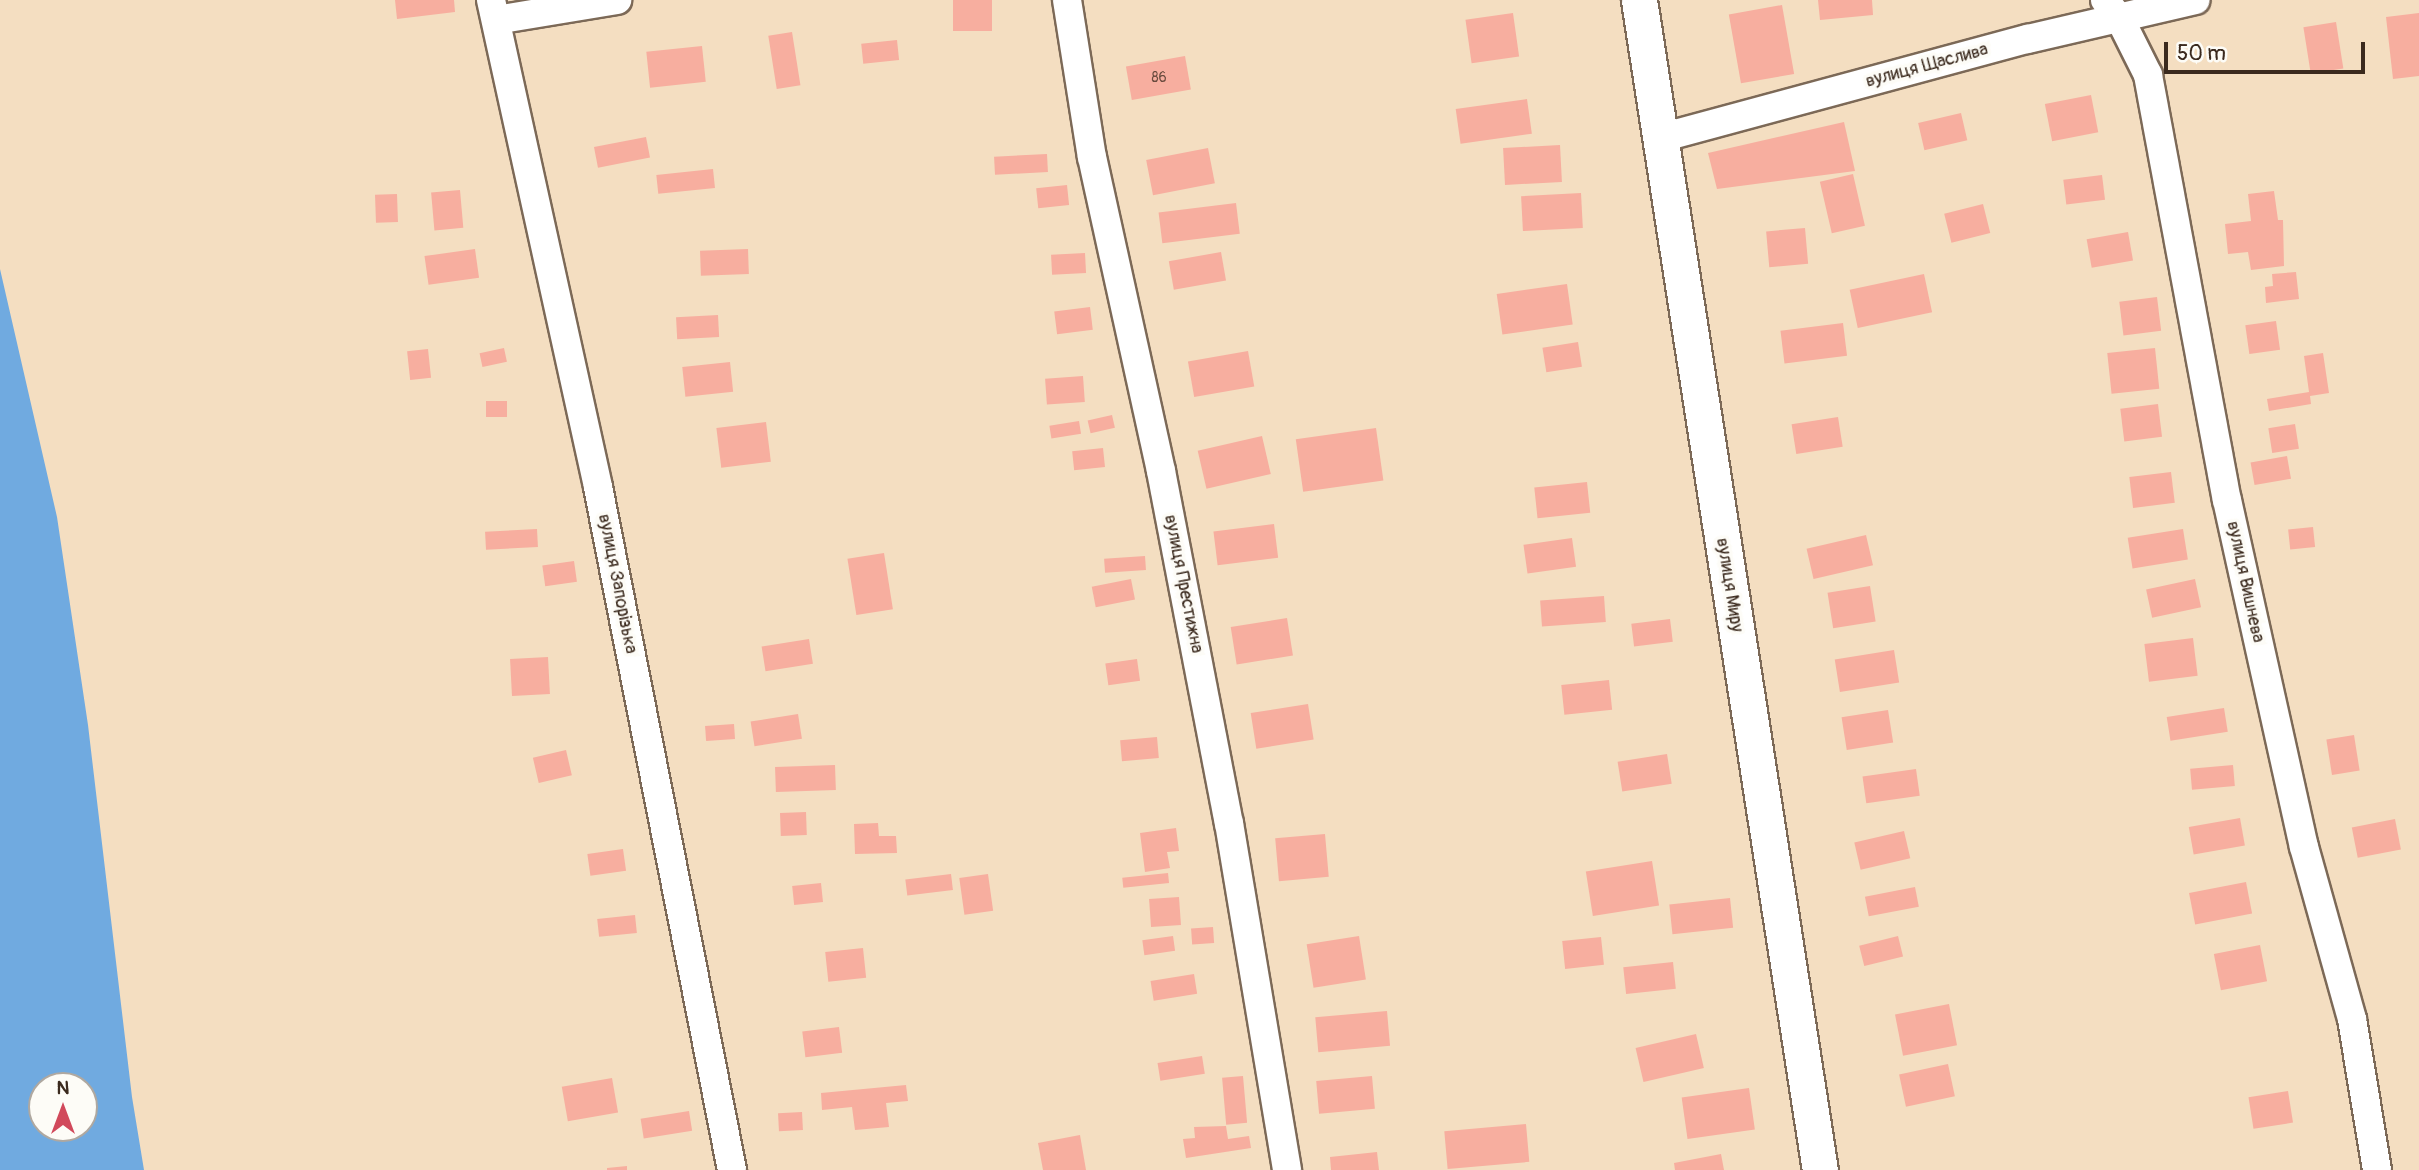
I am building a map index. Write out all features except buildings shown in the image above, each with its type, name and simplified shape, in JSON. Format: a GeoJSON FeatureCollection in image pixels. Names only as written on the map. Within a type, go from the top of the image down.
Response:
{"type":"FeatureCollection","features":[{"type":"Feature","properties":{"kind":"street"},"geometry":{"type":"LineString","coordinates":[[493,10],[617,0]]}},
{"type":"Feature","properties":{"kind":"street","name":"вулиця Престижна"},"geometry":{"type":"LineString","coordinates":[[1067,0],[1092,157],[1161,471],[1229,823],[1287,1170]]}},
{"type":"Feature","properties":{"kind":"street","name":"вулиця Миру"},"geometry":{"type":"LineString","coordinates":[[1639,0],[1820,1170]]}},
{"type":"Feature","properties":{"kind":"street","name":"вулиця Щаслива"},"geometry":{"type":"LineString","coordinates":[[1660,138],[2028,39],[2112,9],[2196,0]]}},
{"type":"Feature","properties":{"kind":"street","name":"вулиця Вишнева"},"geometry":{"type":"LineString","coordinates":[[2112,9],[2148,75],[2227,500],[2304,847],[2352,1018],[2377,1170]]}},
{"type":"Feature","properties":{"kind":"street","name":"вулиця Запорізька"},"geometry":{"type":"LineString","coordinates":[[493,10],[598,487],[732,1170]]}},
{"type":"Feature","properties":{"kind":"water"},"geometry":{"type":"Polygon","coordinates":[[[0,269],[57,517],[88,725],[132,1097],[144,1170],[0,1170],[0,269]]]}}]}
